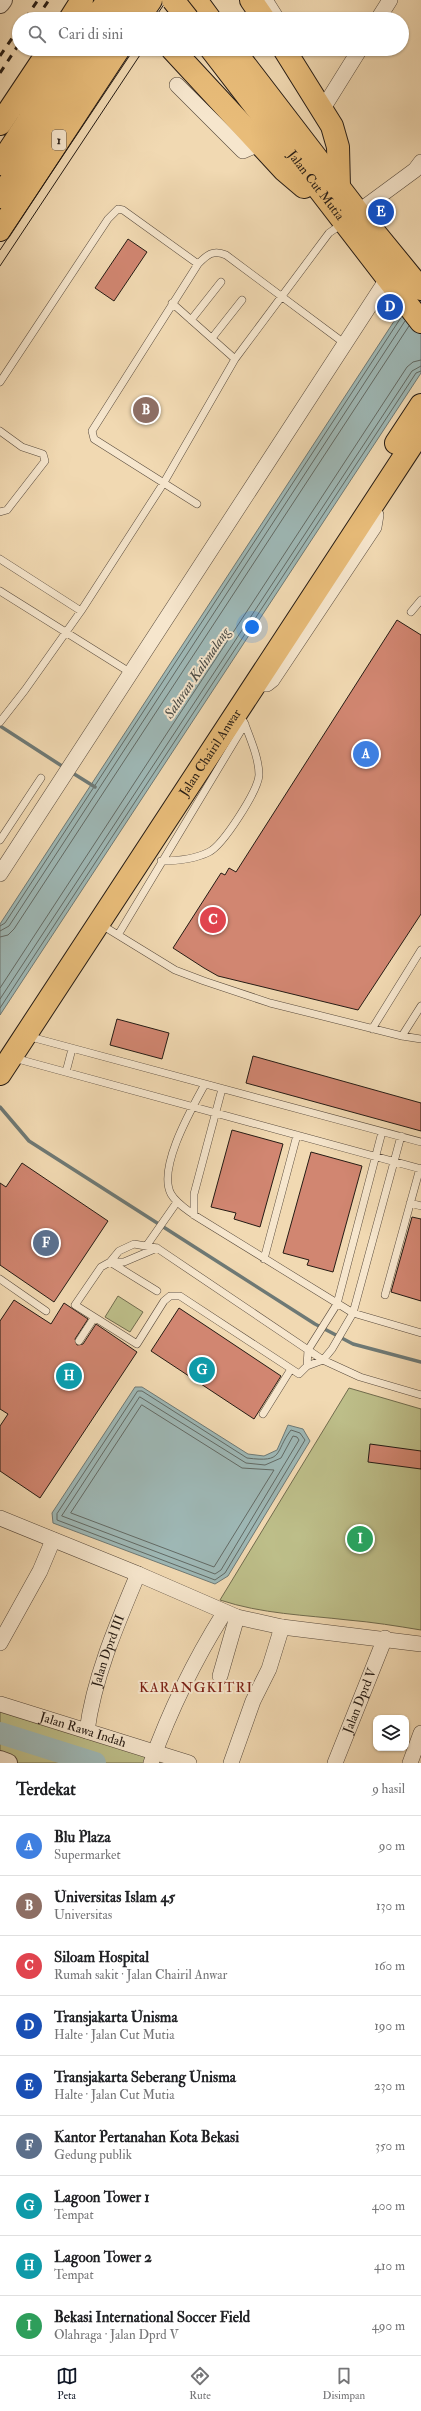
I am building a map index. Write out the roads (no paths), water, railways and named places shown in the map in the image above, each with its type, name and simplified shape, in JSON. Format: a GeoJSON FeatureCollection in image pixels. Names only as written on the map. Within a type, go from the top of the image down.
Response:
{"type":"FeatureCollection","features":[{"type":"Feature","properties":{"kind":"main road"},"geometry":{"type":"LineString","coordinates":[[74,12],[82,0]]}},
{"type":"Feature","properties":{"kind":"main road"},"geometry":{"type":"LineString","coordinates":[[100,12],[108,0]]}},
{"type":"Feature","properties":{"kind":"main road"},"geometry":{"type":"LineString","coordinates":[[121,12],[129,0]]}},
{"type":"Feature","properties":{"kind":"main road"},"geometry":{"type":"LineString","coordinates":[[143,12],[151,0]]}},
{"type":"Feature","properties":{"kind":"main road"},"geometry":{"type":"LineString","coordinates":[[173,0],[182,12]]}},
{"type":"Feature","properties":{"kind":"main road"},"geometry":{"type":"LineString","coordinates":[[175,12],[183,0]]}},
{"type":"Feature","properties":{"kind":"main road"},"geometry":{"type":"LineString","coordinates":[[196,0],[205,12]]}},
{"type":"Feature","properties":{"kind":"main road"},"geometry":{"type":"LineString","coordinates":[[251,0],[259,12]]}},
{"type":"Feature","properties":{"kind":"main road"},"geometry":{"type":"LineString","coordinates":[[0,124],[45,56]]}},
{"type":"Feature","properties":{"kind":"main road"},"geometry":{"type":"LineString","coordinates":[[0,164],[71,56]]}},
{"type":"Feature","properties":{"kind":"main road","name":"1"},"geometry":{"type":"LineString","coordinates":[[0,197],[92,56]]}},
{"type":"Feature","properties":{"kind":"main road","name":"1"},"geometry":{"type":"LineString","coordinates":[[0,230],[114,56]]}},
{"type":"Feature","properties":{"kind":"main road"},"geometry":{"type":"LineString","coordinates":[[178,56],[259,144],[290,175],[310,192],[332,193],[338,147],[332,126],[324,106],[289,56]]}},
{"type":"Feature","properties":{"kind":"main road","name":"Jalan Cut Mutia"},"geometry":{"type":"LineString","coordinates":[[217,56],[332,193]]}},
{"type":"Feature","properties":{"kind":"main road","name":"Jalan Cut Mutia"},"geometry":{"type":"LineString","coordinates":[[238,56],[332,193],[351,218],[391,285],[421,322]]}},
{"type":"Feature","properties":{"kind":"main road","name":"Jalan Cut Mutia"},"geometry":{"type":"LineString","coordinates":[[351,218],[408,272],[421,289]]}},
{"type":"Feature","properties":{"kind":"main road","name":"Jalan Chairil Anwar"},"geometry":{"type":"LineString","coordinates":[[4,1059],[93,919],[249,680],[421,405]]}},
{"type":"Feature","properties":{"kind":"main road","name":"Jalan Chairil Anwar"},"geometry":{"type":"LineString","coordinates":[[4,1059],[25,1036],[93,919],[242,716],[249,680],[370,509],[421,431]]}},
{"type":"Feature","properties":{"kind":"street"},"geometry":{"type":"LineString","coordinates":[[0,4],[2,0]]}},
{"type":"Feature","properties":{"kind":"street"},"geometry":{"type":"LineString","coordinates":[[265,0],[273,12]]}},
{"type":"Feature","properties":{"kind":"street"},"geometry":{"type":"LineString","coordinates":[[382,12],[390,0]]}},
{"type":"Feature","properties":{"kind":"street"},"geometry":{"type":"LineString","coordinates":[[299,56],[324,106]]}},
{"type":"Feature","properties":{"kind":"street"},"geometry":{"type":"LineString","coordinates":[[324,106],[356,56]]}},
{"type":"Feature","properties":{"kind":"street"},"geometry":{"type":"LineString","coordinates":[[177,85],[242,151],[259,144]]}},
{"type":"Feature","properties":{"kind":"street"},"geometry":{"type":"LineString","coordinates":[[351,218],[415,170],[421,162]]}},
{"type":"Feature","properties":{"kind":"street"},"geometry":{"type":"LineString","coordinates":[[0,874],[344,343],[391,285]]}},
{"type":"Feature","properties":{"kind":"street"},"geometry":{"type":"LineString","coordinates":[[0,1518],[138,1574],[230,1615],[282,1627],[385,1638],[421,1644]]}},
{"type":"Feature","properties":{"kind":"street"},"geometry":{"type":"LineString","coordinates":[[0,1643],[37,1577],[53,1540]]}},
{"type":"Feature","properties":{"kind":"street","name":"Jalan Dprd III"},"geometry":{"type":"LineString","coordinates":[[87,1731],[99,1682],[114,1635],[138,1574]]}},
{"type":"Feature","properties":{"kind":"street"},"geometry":{"type":"LineString","coordinates":[[220,1676],[230,1615]]}},
{"type":"Feature","properties":{"kind":"street"},"geometry":{"type":"LineString","coordinates":[[153,1757],[174,1702],[206,1642],[230,1615]]}},
{"type":"Feature","properties":{"kind":"street"},"geometry":{"type":"LineString","coordinates":[[231,1763],[253,1702],[269,1669],[282,1627]]}},
{"type":"Feature","properties":{"kind":"street","name":"Jalan Dprd V"},"geometry":{"type":"LineString","coordinates":[[335,1763],[385,1638]]}},
{"type":"Feature","properties":{"kind":"street","name":"Jalan Rawa Indah"},"geometry":{"type":"LineString","coordinates":[[0,1704],[87,1731],[153,1757],[189,1763]]}},
{"type":"Feature","properties":{"kind":"street"},"geometry":{"type":"LineString","coordinates":[[410,1763],[421,1733]]}},
{"type":"Feature","properties":{"kind":"street"},"geometry":{"type":"LineString","coordinates":[[0,1760],[8,1763]]}},
{"type":"Feature","properties":{"kind":"lane"},"geometry":{"type":"LineString","coordinates":[[0,382],[108,219],[118,209],[123,210],[198,264]]}},
{"type":"Feature","properties":{"kind":"lane"},"geometry":{"type":"LineString","coordinates":[[1,721],[67,632],[164,484],[235,359],[329,233],[351,218]]}},
{"type":"Feature","properties":{"kind":"lane"},"geometry":{"type":"LineString","coordinates":[[197,504],[94,439],[92,431],[198,264],[207,255],[213,252],[221,253],[344,343]]}},
{"type":"Feature","properties":{"kind":"lane"},"geometry":{"type":"LineString","coordinates":[[190,320],[221,282]]}},
{"type":"Feature","properties":{"kind":"lane"},"geometry":{"type":"LineString","coordinates":[[212,338],[242,300]]}},
{"type":"Feature","properties":{"kind":"lane"},"geometry":{"type":"LineString","coordinates":[[172,303],[235,359]]}},
{"type":"Feature","properties":{"kind":"lane"},"geometry":{"type":"LineString","coordinates":[[0,431],[22,447],[43,454],[45,461],[7,510],[0,512]]}},
{"type":"Feature","properties":{"kind":"lane"},"geometry":{"type":"LineString","coordinates":[[0,559],[81,611]]}},
{"type":"Feature","properties":{"kind":"lane"},"geometry":{"type":"LineString","coordinates":[[0,591],[131,673]]}},
{"type":"Feature","properties":{"kind":"lane"},"geometry":{"type":"LineString","coordinates":[[411,612],[421,600]]}},
{"type":"Feature","properties":{"kind":"lane"},"geometry":{"type":"LineString","coordinates":[[161,861],[183,859],[210,851],[219,844],[254,791],[259,776],[258,762],[242,716]]}},
{"type":"Feature","properties":{"kind":"lane"},"geometry":{"type":"LineString","coordinates":[[118,935],[242,716]]}},
{"type":"Feature","properties":{"kind":"lane"},"geometry":{"type":"LineString","coordinates":[[0,840],[41,778]]}},
{"type":"Feature","properties":{"kind":"lane"},"geometry":{"type":"LineString","coordinates":[[93,919],[175,970],[204,981],[270,1003],[372,1029],[421,1039]]}},
{"type":"Feature","properties":{"kind":"lane"},"geometry":{"type":"LineString","coordinates":[[372,1029],[421,950]]}},
{"type":"Feature","properties":{"kind":"lane"},"geometry":{"type":"LineString","coordinates":[[402,1036],[421,1006]]}},
{"type":"Feature","properties":{"kind":"lane"},"geometry":{"type":"LineString","coordinates":[[25,1036],[421,1142]]}},
{"type":"Feature","properties":{"kind":"lane"},"geometry":{"type":"LineString","coordinates":[[66,1072],[72,1049]]}},
{"type":"Feature","properties":{"kind":"lane"},"geometry":{"type":"LineString","coordinates":[[4,1059],[66,1072],[216,1114],[420,1168],[418,1189],[410,1203],[385,1295]]}},
{"type":"Feature","properties":{"kind":"lane"},"geometry":{"type":"LineString","coordinates":[[205,1084],[180,1134],[169,1174],[170,1190],[177,1202],[194,1215],[353,1313],[421,1333]]}},
{"type":"Feature","properties":{"kind":"lane"},"geometry":{"type":"LineString","coordinates":[[194,1215],[194,1194],[222,1089]]}},
{"type":"Feature","properties":{"kind":"lane"},"geometry":{"type":"LineString","coordinates":[[307,1366],[308,1350],[331,1317],[337,1304],[374,1156],[382,1132]]}},
{"type":"Feature","properties":{"kind":"lane"},"geometry":{"type":"LineString","coordinates":[[264,1259],[297,1135]]}},
{"type":"Feature","properties":{"kind":"lane"},"geometry":{"type":"LineString","coordinates":[[401,1136],[353,1313],[332,1349],[323,1360],[307,1366],[299,1374],[180,1296],[170,1296],[164,1301],[137,1344],[75,1305],[101,1267],[110,1262],[119,1251],[134,1244],[148,1245],[157,1248],[323,1360],[360,1377],[421,1394]]}},
{"type":"Feature","properties":{"kind":"lane"},"geometry":{"type":"LineString","coordinates":[[148,1245],[177,1202]]}},
{"type":"Feature","properties":{"kind":"lane"},"geometry":{"type":"LineString","coordinates":[[410,1203],[421,1206]]}},
{"type":"Feature","properties":{"kind":"lane"},"geometry":{"type":"LineString","coordinates":[[110,1262],[124,1262],[157,1248]]}},
{"type":"Feature","properties":{"kind":"lane"},"geometry":{"type":"LineString","coordinates":[[110,1262],[157,1291]]}},
{"type":"Feature","properties":{"kind":"lane"},"geometry":{"type":"LineString","coordinates":[[0,1279],[46,1311]]}},
{"type":"Feature","properties":{"kind":"lane"},"geometry":{"type":"LineString","coordinates":[[79,1341],[94,1318]]}},
{"type":"Feature","properties":{"kind":"lane"},"geometry":{"type":"LineString","coordinates":[[263,1414],[291,1369]]}},
{"type":"Feature","properties":{"kind":"water","name":"Saluran Kalimalang"},"geometry":{"type":"Polygon","coordinates":[[[421,280],[421,373],[0,1015],[0,924],[421,280]]]}},
{"type":"Feature","properties":{"kind":"water"},"geometry":{"type":"Polygon","coordinates":[[[135,1387],[142,1387],[248,1454],[264,1456],[277,1450],[288,1425],[303,1429],[310,1441],[228,1576],[215,1584],[53,1523],[52,1513],[135,1387]]]}},
{"type":"Feature","properties":{"kind":"waterway"},"geometry":{"type":"LineString","coordinates":[[0,726],[65,768]]}},
{"type":"Feature","properties":{"kind":"waterway"},"geometry":{"type":"LineString","coordinates":[[71,772],[95,787]]}},
{"type":"Feature","properties":{"kind":"waterway"},"geometry":{"type":"LineString","coordinates":[[0,1107],[29,1141],[315,1324],[353,1344],[421,1362]]}},
{"type":"Feature","properties":{"kind":"waterway"},"geometry":{"type":"LineString","coordinates":[[0,1733],[95,1763]]}},
{"type":"Feature","properties":{"kind":"tram line"},"geometry":{"type":"LineString","coordinates":[[159,12],[167,0]]}},
{"type":"Feature","properties":{"kind":"tram line"},"geometry":{"type":"LineString","coordinates":[[169,12],[177,0]]}},
{"type":"Feature","properties":{"kind":"tram line"},"geometry":{"type":"LineString","coordinates":[[0,250],[129,56]]}},
{"type":"Feature","properties":{"kind":"tram line"},"geometry":{"type":"LineString","coordinates":[[0,266],[139,56]]}},
{"type":"Feature","properties":{"kind":"railway"},"geometry":{"type":"LineString","coordinates":[[30,12],[38,0]]}},
{"type":"Feature","properties":{"kind":"railway"},"geometry":{"type":"LineString","coordinates":[[41,12],[49,0]]}},
{"type":"Feature","properties":{"kind":"railway"},"geometry":{"type":"LineString","coordinates":[[0,56],[12,38]]}},
{"type":"Feature","properties":{"kind":"railway"},"geometry":{"type":"LineString","coordinates":[[0,73],[12,55]]}},
{"type":"Feature","properties":{"kind":"place","name":"Transjakarta Seberang Unisma"},"geometry":{"type":"Point","coordinates":[381,212]}},
{"type":"Feature","properties":{"kind":"place","name":"Transjakarta Unisma"},"geometry":{"type":"Point","coordinates":[390,307]}},
{"type":"Feature","properties":{"kind":"place","name":"Universitas Islam 45"},"geometry":{"type":"Point","coordinates":[146,410]}},
{"type":"Feature","properties":{"kind":"place","name":"Blu Plaza"},"geometry":{"type":"Point","coordinates":[366,754]}},
{"type":"Feature","properties":{"kind":"place","name":"Siloam Hospital"},"geometry":{"type":"Point","coordinates":[213,920]}},
{"type":"Feature","properties":{"kind":"place","name":"Kantor Pertanahan Kota Bekasi"},"geometry":{"type":"Point","coordinates":[46,1243]}},
{"type":"Feature","properties":{"kind":"place","name":"Lagoon Tower 1"},"geometry":{"type":"Point","coordinates":[202,1370]}},
{"type":"Feature","properties":{"kind":"place","name":"Lagoon Tower 2"},"geometry":{"type":"Point","coordinates":[69,1376]}},
{"type":"Feature","properties":{"kind":"place","name":"Bekasi International Soccer Field"},"geometry":{"type":"Point","coordinates":[360,1539]}},
{"type":"Feature","properties":{"kind":"district","name":"KARANGKITRI"},"geometry":{"type":"Point","coordinates":[196,1687]}}]}
